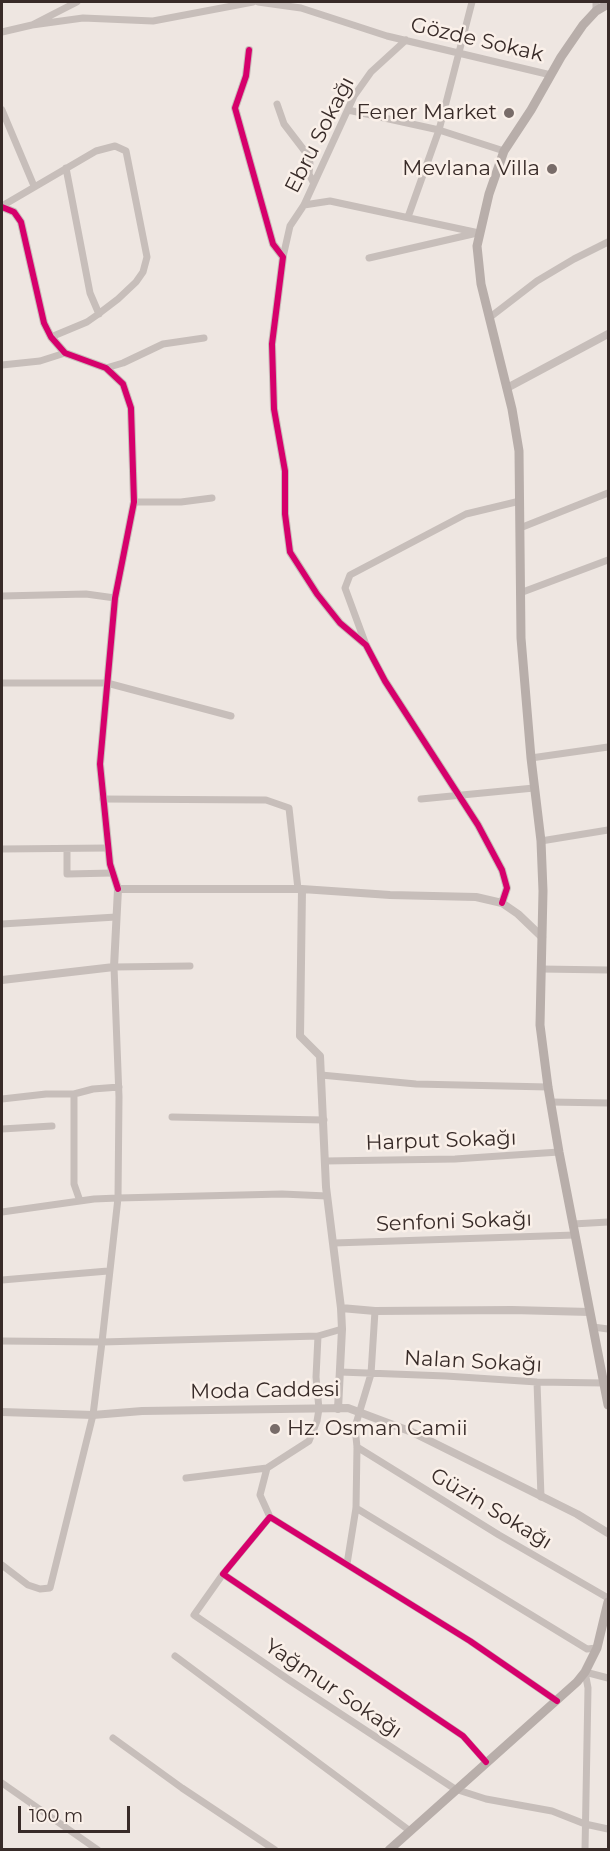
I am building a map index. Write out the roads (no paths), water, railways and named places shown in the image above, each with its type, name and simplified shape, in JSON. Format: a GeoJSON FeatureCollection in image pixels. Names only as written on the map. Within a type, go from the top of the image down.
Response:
{"type":"FeatureCollection","features":[{"type":"Feature","properties":{"kind":"main road"},"geometry":{"type":"LineString","coordinates":[[609,4],[596,6],[550,75],[504,151],[489,195],[477,246],[481,284],[507,388],[519,451],[521,638],[531,758],[541,841],[543,891],[540,1025],[559,1152],[609,1405]]}},
{"type":"Feature","properties":{"kind":"main road"},"geometry":{"type":"LineString","coordinates":[[389,1850],[454,1789],[557,1701],[585,1672],[597,1648],[608,1604]]}},
{"type":"Feature","properties":{"kind":"street"},"geometry":{"type":"LineString","coordinates":[[2,32],[32,25],[77,2]]}},
{"type":"Feature","properties":{"kind":"street","name":"Gözde Sokak"},"geometry":{"type":"LineString","coordinates":[[32,25],[83,18],[153,21],[255,2],[278,2],[406,40],[550,75]]}},
{"type":"Feature","properties":{"kind":"street"},"geometry":{"type":"LineString","coordinates":[[408,217],[439,130],[472,2]]}},
{"type":"Feature","properties":{"kind":"street","name":"Ebru Sokağı"},"geometry":{"type":"LineString","coordinates":[[283,257],[290,226],[304,205],[354,96],[371,72],[406,40]]}},
{"type":"Feature","properties":{"kind":"street"},"geometry":{"type":"LineString","coordinates":[[249,50],[246,76],[235,108],[273,244],[283,257],[272,344],[274,409],[285,471],[285,514],[290,552],[317,594],[340,623],[366,645]]}},
{"type":"Feature","properties":{"kind":"street"},"geometry":{"type":"LineString","coordinates":[[277,104],[284,124],[307,154],[310,163],[309,174],[313,182]]}},
{"type":"Feature","properties":{"kind":"street"},"geometry":{"type":"LineString","coordinates":[[2,110],[34,186]]}},
{"type":"Feature","properties":{"kind":"street"},"geometry":{"type":"LineString","coordinates":[[348,110],[439,130],[504,151]]}},
{"type":"Feature","properties":{"kind":"street"},"geometry":{"type":"LineString","coordinates":[[2,206],[96,151],[115,146],[126,151],[147,256],[143,272],[136,282],[99,314],[87,322],[51,337]]}},
{"type":"Feature","properties":{"kind":"street"},"geometry":{"type":"LineString","coordinates":[[66,168],[90,293],[99,314]]}},
{"type":"Feature","properties":{"kind":"street"},"geometry":{"type":"LineString","coordinates":[[304,205],[330,201],[479,233]]}},
{"type":"Feature","properties":{"kind":"street"},"geometry":{"type":"LineString","coordinates":[[2,206],[14,212],[21,222],[44,323],[51,337],[65,353],[106,368],[123,384],[131,408],[134,502],[115,598],[100,764],[108,848],[118,888],[114,967],[119,1087],[118,1198],[93,1415],[50,1588],[40,1589],[28,1585],[2,1565]]}},
{"type":"Feature","properties":{"kind":"street"},"geometry":{"type":"LineString","coordinates":[[369,258],[479,233]]}},
{"type":"Feature","properties":{"kind":"street"},"geometry":{"type":"LineString","coordinates":[[489,318],[537,281],[609,242]]}},
{"type":"Feature","properties":{"kind":"street"},"geometry":{"type":"LineString","coordinates":[[507,388],[609,334]]}},
{"type":"Feature","properties":{"kind":"street"},"geometry":{"type":"LineString","coordinates":[[106,368],[123,363],[163,344],[204,338]]}},
{"type":"Feature","properties":{"kind":"street"},"geometry":{"type":"LineString","coordinates":[[2,365],[40,361],[65,353]]}},
{"type":"Feature","properties":{"kind":"street"},"geometry":{"type":"LineString","coordinates":[[520,528],[609,493]]}},
{"type":"Feature","properties":{"kind":"street"},"geometry":{"type":"LineString","coordinates":[[134,502],[181,502],[212,498]]}},
{"type":"Feature","properties":{"kind":"street"},"geometry":{"type":"LineString","coordinates":[[502,903],[507,888],[502,870],[478,825],[385,681],[366,645],[345,588],[350,575],[466,514],[520,501]]}},
{"type":"Feature","properties":{"kind":"street"},"geometry":{"type":"LineString","coordinates":[[520,593],[609,560]]}},
{"type":"Feature","properties":{"kind":"street"},"geometry":{"type":"LineString","coordinates":[[2,596],[86,594],[115,598]]}},
{"type":"Feature","properties":{"kind":"street"},"geometry":{"type":"LineString","coordinates":[[2,683],[107,683],[231,716]]}},
{"type":"Feature","properties":{"kind":"street"},"geometry":{"type":"LineString","coordinates":[[531,758],[609,747]]}},
{"type":"Feature","properties":{"kind":"street"},"geometry":{"type":"LineString","coordinates":[[421,799],[534,788]]}},
{"type":"Feature","properties":{"kind":"street"},"geometry":{"type":"LineString","coordinates":[[103,799],[266,800],[290,808],[300,889],[300,1036],[320,1056],[327,1196],[341,1308],[338,1409]]}},
{"type":"Feature","properties":{"kind":"street"},"geometry":{"type":"LineString","coordinates":[[541,841],[609,830]]}},
{"type":"Feature","properties":{"kind":"street"},"geometry":{"type":"LineString","coordinates":[[2,849],[108,848]]}},
{"type":"Feature","properties":{"kind":"street"},"geometry":{"type":"LineString","coordinates":[[67,849],[67,874],[113,873]]}},
{"type":"Feature","properties":{"kind":"street"},"geometry":{"type":"LineString","coordinates":[[118,888],[300,889],[390,895],[476,897],[502,903],[518,914],[542,937]]}},
{"type":"Feature","properties":{"kind":"street"},"geometry":{"type":"LineString","coordinates":[[2,924],[116,917]]}},
{"type":"Feature","properties":{"kind":"street"},"geometry":{"type":"LineString","coordinates":[[2,980],[114,967],[190,966]]}},
{"type":"Feature","properties":{"kind":"street"},"geometry":{"type":"LineString","coordinates":[[541,969],[609,970]]}},
{"type":"Feature","properties":{"kind":"street"},"geometry":{"type":"LineString","coordinates":[[321,1075],[416,1084],[548,1087]]}},
{"type":"Feature","properties":{"kind":"street"},"geometry":{"type":"LineString","coordinates":[[2,1099],[59,1093],[74,1094],[93,1089],[119,1087]]}},
{"type":"Feature","properties":{"kind":"street"},"geometry":{"type":"LineString","coordinates":[[74,1094],[74,1184],[80,1201]]}},
{"type":"Feature","properties":{"kind":"street"},"geometry":{"type":"LineString","coordinates":[[550,1102],[609,1103]]}},
{"type":"Feature","properties":{"kind":"street"},"geometry":{"type":"LineString","coordinates":[[172,1117],[324,1119]]}},
{"type":"Feature","properties":{"kind":"street"},"geometry":{"type":"LineString","coordinates":[[2,1129],[52,1125]]}},
{"type":"Feature","properties":{"kind":"street","name":"Harput Sokağı"},"geometry":{"type":"LineString","coordinates":[[325,1161],[454,1159],[559,1152]]}},
{"type":"Feature","properties":{"kind":"street"},"geometry":{"type":"LineString","coordinates":[[2,1212],[118,1198],[282,1194],[327,1196]]}},
{"type":"Feature","properties":{"kind":"street"},"geometry":{"type":"LineString","coordinates":[[573,1224],[609,1222]]}},
{"type":"Feature","properties":{"kind":"street","name":"Senfoni Sokağı"},"geometry":{"type":"LineString","coordinates":[[334,1243],[575,1235]]}},
{"type":"Feature","properties":{"kind":"street"},"geometry":{"type":"LineString","coordinates":[[2,1280],[108,1271]]}},
{"type":"Feature","properties":{"kind":"street"},"geometry":{"type":"LineString","coordinates":[[341,1308],[375,1311],[590,1312]]}},
{"type":"Feature","properties":{"kind":"street"},"geometry":{"type":"LineString","coordinates":[[347,1564],[356,1508],[355,1426],[371,1374],[375,1311]]}},
{"type":"Feature","properties":{"kind":"street"},"geometry":{"type":"LineString","coordinates":[[593,1327],[609,1329]]}},
{"type":"Feature","properties":{"kind":"street"},"geometry":{"type":"LineString","coordinates":[[2,1341],[102,1342],[318,1336],[342,1329]]}},
{"type":"Feature","properties":{"kind":"street"},"geometry":{"type":"LineString","coordinates":[[186,1478],[267,1468],[309,1441],[319,1409],[316,1377],[318,1336]]}},
{"type":"Feature","properties":{"kind":"street","name":"Nalan Sokağı"},"geometry":{"type":"LineString","coordinates":[[340,1372],[604,1383]]}},
{"type":"Feature","properties":{"kind":"street"},"geometry":{"type":"LineString","coordinates":[[537,1382],[541,1497]]}},
{"type":"Feature","properties":{"kind":"street","name":"Moda Caddesi"},"geometry":{"type":"LineString","coordinates":[[2,1412],[93,1415],[141,1411],[348,1408],[412,1432],[577,1514],[609,1533]]}},
{"type":"Feature","properties":{"kind":"street","name":"Güzin Sokağı"},"geometry":{"type":"LineString","coordinates":[[357,1447],[608,1604]]}},
{"type":"Feature","properties":{"kind":"street"},"geometry":{"type":"LineString","coordinates":[[267,1468],[260,1495],[270,1517],[470,1641],[557,1701]]}},
{"type":"Feature","properties":{"kind":"street"},"geometry":{"type":"LineString","coordinates":[[356,1508],[587,1649],[597,1648]]}},
{"type":"Feature","properties":{"kind":"street"},"geometry":{"type":"LineString","coordinates":[[270,1517],[223,1574],[463,1736],[486,1762]]}},
{"type":"Feature","properties":{"kind":"street","name":"Yağmur Sokağı"},"geometry":{"type":"LineString","coordinates":[[223,1574],[194,1615],[289,1680],[454,1789],[486,1799],[552,1811],[585,1824],[609,1829]]}},
{"type":"Feature","properties":{"kind":"street"},"geometry":{"type":"LineString","coordinates":[[175,1656],[410,1831]]}},
{"type":"Feature","properties":{"kind":"street"},"geometry":{"type":"LineString","coordinates":[[585,1850],[588,1688],[585,1672],[609,1678]]}},
{"type":"Feature","properties":{"kind":"street"},"geometry":{"type":"LineString","coordinates":[[113,1738],[182,1788],[275,1850]]}},
{"type":"Feature","properties":{"kind":"street"},"geometry":{"type":"LineString","coordinates":[[2,1783],[98,1850]]}},
{"type":"Feature","properties":{"kind":"place","name":"Fener Market"},"geometry":{"type":"Point","coordinates":[509,113]}},
{"type":"Feature","properties":{"kind":"place","name":"Mevlana Villa"},"geometry":{"type":"Point","coordinates":[552,169]}},
{"type":"Feature","properties":{"kind":"place","name":"Hz. Osman Camii"},"geometry":{"type":"Point","coordinates":[275,1429]}}]}
